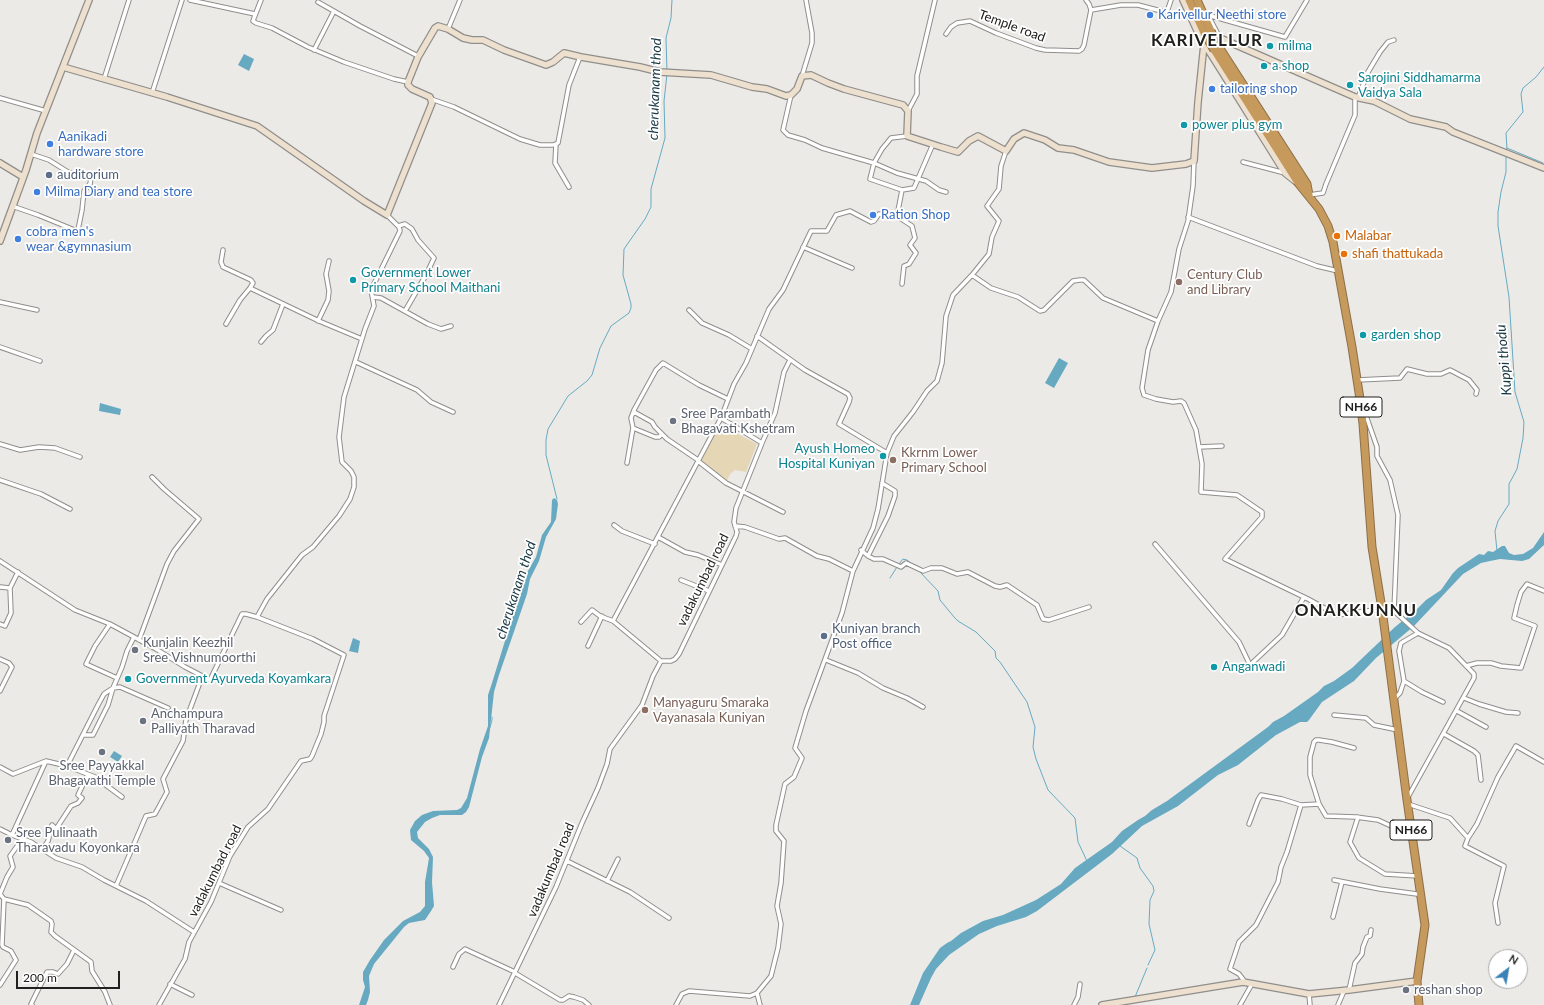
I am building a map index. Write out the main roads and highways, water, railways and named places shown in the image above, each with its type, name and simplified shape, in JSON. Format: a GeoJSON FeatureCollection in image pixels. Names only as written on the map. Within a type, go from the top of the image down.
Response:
{"type":"FeatureCollection","features":[{"type":"Feature","properties":{"kind":"highway","name":"NH66"},"geometry":{"type":"LineString","coordinates":[[1189,0],[1298,183],[1319,209],[1328,226],[1333,242],[1360,400],[1372,547],[1382,609],[1407,802],[1425,925],[1417,981],[1419,1005]]}},
{"type":"Feature","properties":{"kind":"highway","name":"NH66"},"geometry":{"type":"LineString","coordinates":[[1197,0],[1208,33]]}},
{"type":"Feature","properties":{"kind":"highway","name":"NH66"},"geometry":{"type":"LineString","coordinates":[[1217,48],[1307,184],[1309,195]]}},
{"type":"Feature","properties":{"kind":"water"},"geometry":{"type":"Polygon","coordinates":[[[244,54],[254,59],[249,71],[238,65],[244,54]]]}},
{"type":"Feature","properties":{"kind":"water"},"geometry":{"type":"Polygon","coordinates":[[[1059,358],[1068,363],[1054,388],[1045,383],[1059,358]]]}},
{"type":"Feature","properties":{"kind":"water"},"geometry":{"type":"Polygon","coordinates":[[[100,403],[121,409],[120,415],[99,411],[100,403]]]}},
{"type":"Feature","properties":{"kind":"water"},"geometry":{"type":"Polygon","coordinates":[[[554,498],[557,500],[558,504],[556,519],[546,537],[539,561],[530,579],[527,594],[499,675],[494,692],[489,738],[482,757],[469,807],[462,815],[440,815],[432,818],[425,822],[417,832],[418,838],[429,849],[433,857],[432,882],[434,906],[425,920],[409,923],[404,927],[374,964],[369,976],[370,992],[368,1000],[366,1005],[359,1005],[365,987],[363,972],[370,960],[384,940],[403,921],[420,912],[425,906],[425,882],[429,858],[424,851],[411,840],[410,830],[415,821],[422,815],[433,811],[457,810],[461,808],[467,798],[480,749],[488,726],[488,695],[525,576],[536,557],[542,535],[551,522],[552,500],[554,498]]]}},
{"type":"Feature","properties":{"kind":"water"},"geometry":{"type":"Polygon","coordinates":[[[1544,532],[1544,545],[1529,559],[1522,561],[1500,559],[1481,563],[1463,574],[1414,626],[1376,658],[1354,681],[1322,702],[1307,722],[1300,722],[1276,735],[1238,765],[1218,775],[1178,806],[1142,826],[1112,854],[1037,911],[1026,917],[997,926],[979,934],[949,955],[936,969],[919,1005],[910,1005],[923,973],[940,948],[961,933],[983,921],[1003,915],[1036,900],[1061,884],[1075,868],[1112,842],[1122,831],[1167,801],[1273,722],[1284,716],[1324,686],[1334,681],[1352,668],[1395,627],[1426,600],[1441,590],[1458,568],[1479,554],[1484,555],[1488,551],[1493,552],[1502,546],[1505,546],[1509,553],[1514,555],[1523,554],[1533,548],[1544,532]]]}},
{"type":"Feature","properties":{"kind":"water"},"geometry":{"type":"Polygon","coordinates":[[[353,638],[360,641],[358,653],[349,651],[353,638]]]}},
{"type":"Feature","properties":{"kind":"water"},"geometry":{"type":"Polygon","coordinates":[[[114,751],[122,756],[118,762],[110,757],[114,751]]]}},
{"type":"Feature","properties":{"kind":"waterway","name":"cherukanam thod"},"geometry":{"type":"LineString","coordinates":[[667,71],[666,38],[671,18],[672,0]]}},
{"type":"Feature","properties":{"kind":"waterway"},"geometry":{"type":"LineString","coordinates":[[1507,149],[1506,133],[1523,112],[1521,94],[1523,88],[1536,77],[1544,67]]}},
{"type":"Feature","properties":{"kind":"waterway","name":"cherukanam thod"},"geometry":{"type":"LineString","coordinates":[[557,499],[546,455],[548,429],[568,396],[587,381],[592,375],[600,348],[611,326],[629,313],[631,308],[623,275],[624,249],[645,219],[651,207],[651,189],[665,138],[664,101],[667,74]]}},
{"type":"Feature","properties":{"kind":"waterway"},"geometry":{"type":"LineString","coordinates":[[1507,148],[1543,163]]}},
{"type":"Feature","properties":{"kind":"waterway","name":"Kuppi thodu"},"geometry":{"type":"LineString","coordinates":[[1497,551],[1495,531],[1498,521],[1509,504],[1509,484],[1517,469],[1523,438],[1524,422],[1515,392],[1509,297],[1498,226],[1498,212],[1506,172],[1506,157]]}},
{"type":"Feature","properties":{"kind":"waterway"},"geometry":{"type":"LineString","coordinates":[[899,564],[903,559],[912,564]]}},
{"type":"Feature","properties":{"kind":"waterway"},"geometry":{"type":"LineString","coordinates":[[890,578],[897,567]]}},
{"type":"Feature","properties":{"kind":"waterway"},"geometry":{"type":"LineString","coordinates":[[920,572],[938,591],[940,600],[954,617],[976,632],[995,651],[996,658],[1027,702],[1035,727],[1033,747],[1036,759],[1048,790],[1075,818],[1078,842],[1087,861]]}},
{"type":"Feature","properties":{"kind":"waterway","name":"cherukanam thod"},"geometry":{"type":"LineString","coordinates":[[489,731],[492,717]]}},
{"type":"Feature","properties":{"kind":"waterway"},"geometry":{"type":"LineString","coordinates":[[1120,846],[1137,858],[1140,868],[1153,886],[1154,891],[1150,900],[1149,924],[1155,950],[1148,965]]}},
{"type":"Feature","properties":{"kind":"waterway"},"geometry":{"type":"LineString","coordinates":[[1135,997],[1147,968]]}},
{"type":"Feature","properties":{"kind":"place","name":"Karivellur Neethi store"},"geometry":{"type":"Point","coordinates":[1150,15]}},
{"type":"Feature","properties":{"kind":"place","name":"milma"},"geometry":{"type":"Point","coordinates":[1270,46]}},
{"type":"Feature","properties":{"kind":"place","name":"a shop"},"geometry":{"type":"Point","coordinates":[1264,66]}},
{"type":"Feature","properties":{"kind":"place","name":"Sarojini Siddhamarma Vaidya Sala"},"geometry":{"type":"Point","coordinates":[1350,85]}},
{"type":"Feature","properties":{"kind":"place","name":"tailoring shop"},"geometry":{"type":"Point","coordinates":[1212,89]}},
{"type":"Feature","properties":{"kind":"place","name":"power plus gym"},"geometry":{"type":"Point","coordinates":[1184,125]}},
{"type":"Feature","properties":{"kind":"place","name":"Aanikadi hardware store"},"geometry":{"type":"Point","coordinates":[50,144]}},
{"type":"Feature","properties":{"kind":"place","name":"auditorium"},"geometry":{"type":"Point","coordinates":[49,175]}},
{"type":"Feature","properties":{"kind":"place","name":"Milma Diary and tea store"},"geometry":{"type":"Point","coordinates":[37,192]}},
{"type":"Feature","properties":{"kind":"place","name":"Ration Shop"},"geometry":{"type":"Point","coordinates":[873,215]}},
{"type":"Feature","properties":{"kind":"place","name":"Malabar"},"geometry":{"type":"Point","coordinates":[1337,236]}},
{"type":"Feature","properties":{"kind":"place","name":"cobra men's wear &gymnasium"},"geometry":{"type":"Point","coordinates":[18,239]}},
{"type":"Feature","properties":{"kind":"place","name":"shafi thattukada"},"geometry":{"type":"Point","coordinates":[1344,254]}},
{"type":"Feature","properties":{"kind":"place","name":"Government Lower Primary School Maithani"},"geometry":{"type":"Point","coordinates":[353,280]}},
{"type":"Feature","properties":{"kind":"place","name":"Century Club and Library"},"geometry":{"type":"Point","coordinates":[1179,282]}},
{"type":"Feature","properties":{"kind":"place","name":"garden shop"},"geometry":{"type":"Point","coordinates":[1363,335]}},
{"type":"Feature","properties":{"kind":"place","name":"Sree Parambath Bhagavati Kshetram"},"geometry":{"type":"Point","coordinates":[673,421]}},
{"type":"Feature","properties":{"kind":"place","name":"Ayush Homeo Hospital Kuniyan"},"geometry":{"type":"Point","coordinates":[883,456]}},
{"type":"Feature","properties":{"kind":"place","name":"Kkrnm Lower Primary School"},"geometry":{"type":"Point","coordinates":[893,460]}},
{"type":"Feature","properties":{"kind":"place","name":"Kuniyan branch Post office"},"geometry":{"type":"Point","coordinates":[824,636]}},
{"type":"Feature","properties":{"kind":"place","name":"Kunjalin Keezhil Sree Vishnumoorthi"},"geometry":{"type":"Point","coordinates":[135,650]}},
{"type":"Feature","properties":{"kind":"place","name":"Anganwadi"},"geometry":{"type":"Point","coordinates":[1214,667]}},
{"type":"Feature","properties":{"kind":"place","name":"Government Ayurveda Koyamkara"},"geometry":{"type":"Point","coordinates":[128,679]}},
{"type":"Feature","properties":{"kind":"place","name":"Manyaguru Smaraka Vayanasala Kuniyan"},"geometry":{"type":"Point","coordinates":[645,710]}},
{"type":"Feature","properties":{"kind":"place","name":"Anchampura Palliyath Tharavad"},"geometry":{"type":"Point","coordinates":[143,721]}},
{"type":"Feature","properties":{"kind":"place","name":"Sree Payyakkal Bhagavathi Temple"},"geometry":{"type":"Point","coordinates":[102,752]}},
{"type":"Feature","properties":{"kind":"place","name":"Sree Pulinaath Tharavadu Koyonkara"},"geometry":{"type":"Point","coordinates":[8,840]}},
{"type":"Feature","properties":{"kind":"place","name":"reshan shop"},"geometry":{"type":"Point","coordinates":[1406,990]}},
{"type":"Feature","properties":{"kind":"district","name":"KARIVELLUR"},"geometry":{"type":"Point","coordinates":[1207,41]}},
{"type":"Feature","properties":{"kind":"district","name":"ONAKKUNNU"},"geometry":{"type":"Point","coordinates":[1356,611]}}]}
